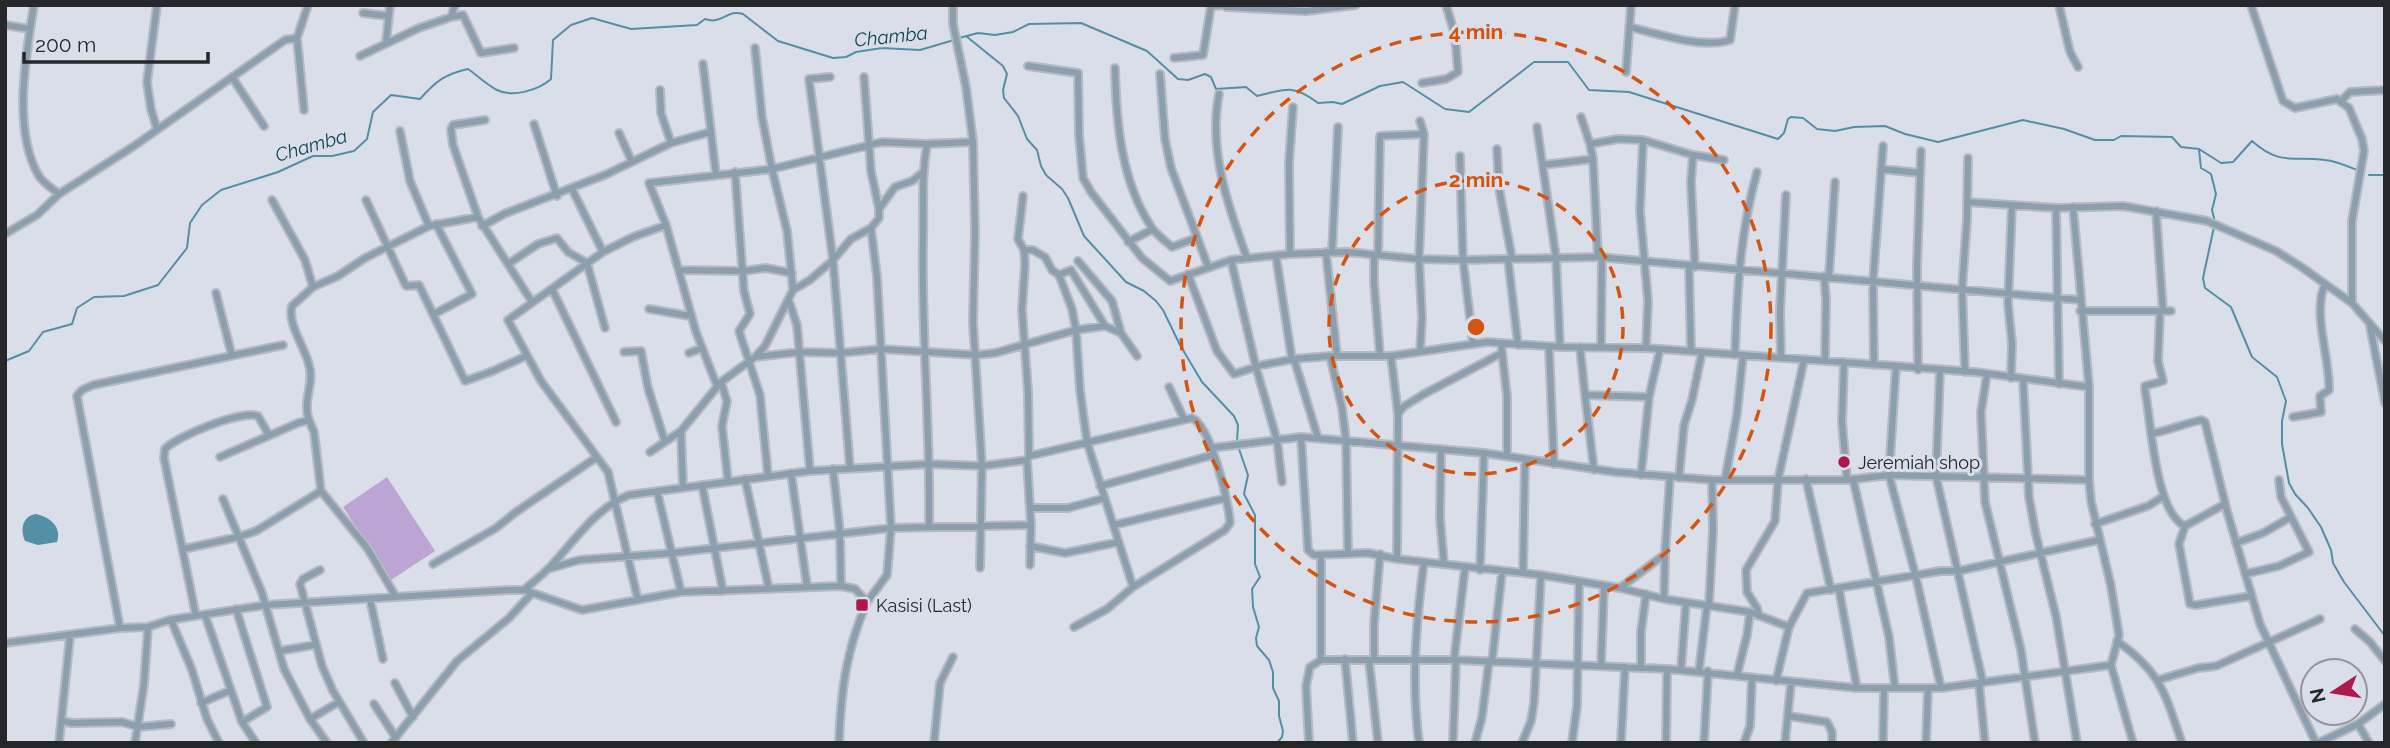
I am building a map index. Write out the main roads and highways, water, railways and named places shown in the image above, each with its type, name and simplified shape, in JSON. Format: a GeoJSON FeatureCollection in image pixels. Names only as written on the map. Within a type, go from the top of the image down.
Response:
{"type":"FeatureCollection","features":[{"type":"Feature","properties":{"kind":"water"},"geometry":{"type":"Polygon","coordinates":[[[36,514],[54,524],[58,532],[57,542],[38,545],[25,541],[23,524],[31,515],[36,514]]]}},
{"type":"Feature","properties":{"kind":"waterway","name":"Chamba"},"geometry":{"type":"LineString","coordinates":[[5,361],[29,351],[43,332],[72,324],[77,308],[94,297],[124,296],[158,285],[187,248],[190,223],[202,205],[221,190],[278,172],[313,156],[332,156],[354,151],[367,139],[373,112],[391,95],[420,99],[441,79],[468,69],[490,86],[503,92],[525,92],[546,83],[551,79],[553,40],[571,25],[592,18],[631,29],[697,25],[705,19],[715,20],[739,13],[778,41],[833,58],[882,48],[920,50],[954,40]]}},
{"type":"Feature","properties":{"kind":"waterway"},"geometry":{"type":"LineString","coordinates":[[959,38],[978,33],[995,35],[1013,32],[1029,24],[1081,23],[1147,51],[1178,79],[1188,80],[1205,74],[1211,77],[1216,89],[1246,87],[1257,96],[1289,90],[1302,93],[1318,103],[1342,104],[1380,86],[1403,82],[1445,109],[1469,112],[1534,62],[1568,62],[1589,90],[1629,92],[1778,139],[1784,133],[1791,117],[1803,118],[1817,129],[1835,131],[1885,126],[1938,142],[2023,120],[2064,129],[2095,140],[2114,140],[2121,136],[2172,137],[2181,147],[2199,149],[2221,163],[2233,162],[2252,141],[2279,157],[2329,161],[2357,170]]}},
{"type":"Feature","properties":{"kind":"waterway"},"geometry":{"type":"LineString","coordinates":[[966,36],[1003,66],[1007,74],[1004,98],[1018,116],[1027,139],[1037,150],[1046,175],[1068,198],[1084,236],[1126,282],[1144,291],[1163,310],[1202,382],[1234,416],[1238,425],[1237,441]]}},
{"type":"Feature","properties":{"kind":"waterway"},"geometry":{"type":"LineString","coordinates":[[2199,150],[2201,168],[2211,174],[2216,194],[2212,210],[2215,222]]}},
{"type":"Feature","properties":{"kind":"waterway"},"geometry":{"type":"LineString","coordinates":[[2369,175],[2385,175]]}},
{"type":"Feature","properties":{"kind":"waterway"},"geometry":{"type":"LineString","coordinates":[[2214,227],[2203,278],[2205,288],[2231,307],[2252,357],[2277,377],[2286,401],[2282,421],[2282,444],[2289,483],[2321,527],[2331,550],[2333,563],[2344,582],[2385,636]]}},
{"type":"Feature","properties":{"kind":"waterway"},"geometry":{"type":"LineString","coordinates":[[1239,449],[1248,475],[1244,494],[1255,515],[1255,564],[1260,577],[1252,589],[1253,607],[1259,627],[1257,646],[1269,660],[1273,672],[1273,688],[1279,701],[1283,731],[1277,743]]}},
{"type":"Feature","properties":{"kind":"place","name":"Jeremiah shop"},"geometry":{"type":"Point","coordinates":[1844,462]}},
{"type":"Feature","properties":{"kind":"place","name":"Kasisi (Last)"},"geometry":{"type":"Point","coordinates":[862,605]}}]}
